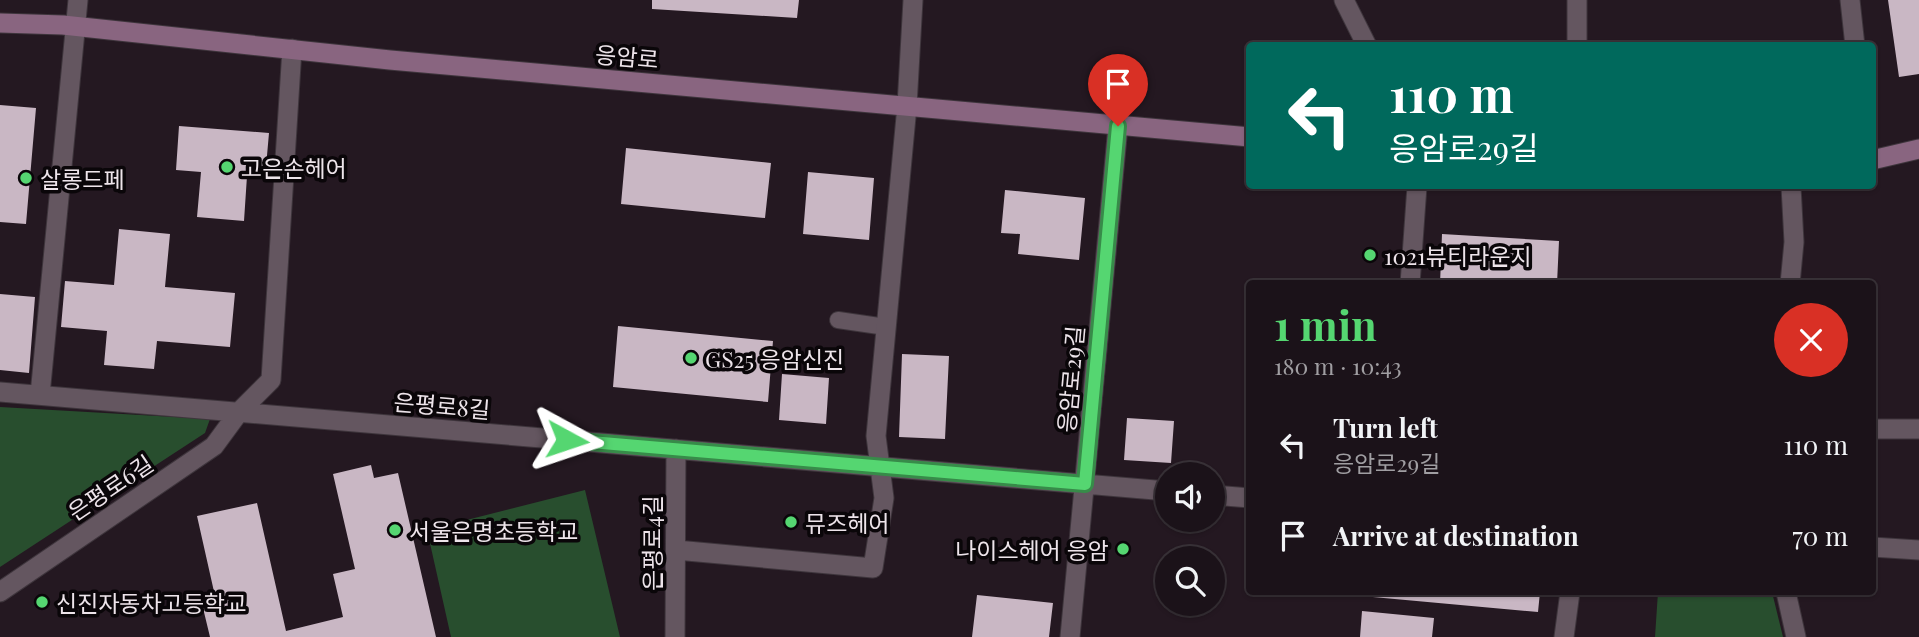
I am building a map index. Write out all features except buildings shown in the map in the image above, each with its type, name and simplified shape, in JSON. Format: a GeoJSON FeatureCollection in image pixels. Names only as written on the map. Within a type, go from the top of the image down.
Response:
{"type":"FeatureCollection","features":[{"type":"Feature","properties":{"kind":"main road","name":"응암로"},"geometry":{"type":"LineString","coordinates":[[0,23],[76,27],[1246,137]]}},
{"type":"Feature","properties":{"kind":"main road"},"geometry":{"type":"LineString","coordinates":[[1876,159],[1919,149]]}},
{"type":"Feature","properties":{"kind":"street"},"geometry":{"type":"LineString","coordinates":[[40,396],[78,0]]}},
{"type":"Feature","properties":{"kind":"street"},"geometry":{"type":"LineString","coordinates":[[676,550],[873,568],[884,498],[876,436],[907,106],[913,0]]}},
{"type":"Feature","properties":{"kind":"street"},"geometry":{"type":"LineString","coordinates":[[1344,0],[1365,42]]}},
{"type":"Feature","properties":{"kind":"street"},"geometry":{"type":"LineString","coordinates":[[1577,0],[1577,42]]}},
{"type":"Feature","properties":{"kind":"street"},"geometry":{"type":"LineString","coordinates":[[1850,0],[1854,42]]}},
{"type":"Feature","properties":{"kind":"street","name":"은평로6길"},"geometry":{"type":"LineString","coordinates":[[0,592],[214,446],[239,412],[271,380],[292,49]]}},
{"type":"Feature","properties":{"kind":"street","name":"응암로29길"},"geometry":{"type":"LineString","coordinates":[[1070,637],[1118,126]]}},
{"type":"Feature","properties":{"kind":"street"},"geometry":{"type":"LineString","coordinates":[[1410,280],[1417,189]]}},
{"type":"Feature","properties":{"kind":"street"},"geometry":{"type":"LineString","coordinates":[[1790,280],[1794,242],[1791,189]]}},
{"type":"Feature","properties":{"kind":"street","name":"은평로8길"},"geometry":{"type":"LineString","coordinates":[[0,392],[1155,490]]}},
{"type":"Feature","properties":{"kind":"street"},"geometry":{"type":"LineString","coordinates":[[1876,429],[1919,429]]}},
{"type":"Feature","properties":{"kind":"street","name":"은평로4길"},"geometry":{"type":"LineString","coordinates":[[675,637],[677,449]]}},
{"type":"Feature","properties":{"kind":"street"},"geometry":{"type":"LineString","coordinates":[[1225,496],[1246,498]]}},
{"type":"Feature","properties":{"kind":"street"},"geometry":{"type":"LineString","coordinates":[[1876,547],[1919,550]]}},
{"type":"Feature","properties":{"kind":"street"},"geometry":{"type":"LineString","coordinates":[[1564,637],[1570,595]]}},
{"type":"Feature","properties":{"kind":"street"},"geometry":{"type":"LineString","coordinates":[[1787,595],[1796,637]]}},
{"type":"Feature","properties":{"kind":"lane"},"geometry":{"type":"LineString","coordinates":[[838,320],[886,327]]}},
{"type":"Feature","properties":{"kind":"green space"},"geometry":{"type":"Polygon","coordinates":[[[0,407],[210,419],[205,433],[0,567],[0,407]]]}},
{"type":"Feature","properties":{"kind":"green space"},"geometry":{"type":"Polygon","coordinates":[[[585,490],[620,637],[451,637],[427,530],[585,490]]]}},
{"type":"Feature","properties":{"kind":"green space"},"geometry":{"type":"Polygon","coordinates":[[[1658,595],[1773,595],[1783,637],[1655,637],[1658,595]]]}},
{"type":"Feature","properties":{"kind":"place","name":"고은손헤어"},"geometry":{"type":"Point","coordinates":[227,167]}},
{"type":"Feature","properties":{"kind":"place","name":"살롱드페"},"geometry":{"type":"Point","coordinates":[26,178]}},
{"type":"Feature","properties":{"kind":"place","name":"1021뷰티라운지"},"geometry":{"type":"Point","coordinates":[1370,255]}},
{"type":"Feature","properties":{"kind":"place","name":"GS25 응암신진"},"geometry":{"type":"Point","coordinates":[691,358]}},
{"type":"Feature","properties":{"kind":"place","name":"뮤즈헤어"},"geometry":{"type":"Point","coordinates":[791,522]}},
{"type":"Feature","properties":{"kind":"place","name":"서울은명초등학교"},"geometry":{"type":"Point","coordinates":[395,530]}},
{"type":"Feature","properties":{"kind":"place","name":"나이스헤어 응암"},"geometry":{"type":"Point","coordinates":[1123,549]}},
{"type":"Feature","properties":{"kind":"place","name":"신진자동차고등학교"},"geometry":{"type":"Point","coordinates":[42,602]}},
{"type":"Feature","properties":{"kind":"route"},"geometry":{"type":"LineString","coordinates":[[567,440],[1085,484],[1118,126]]}}]}
